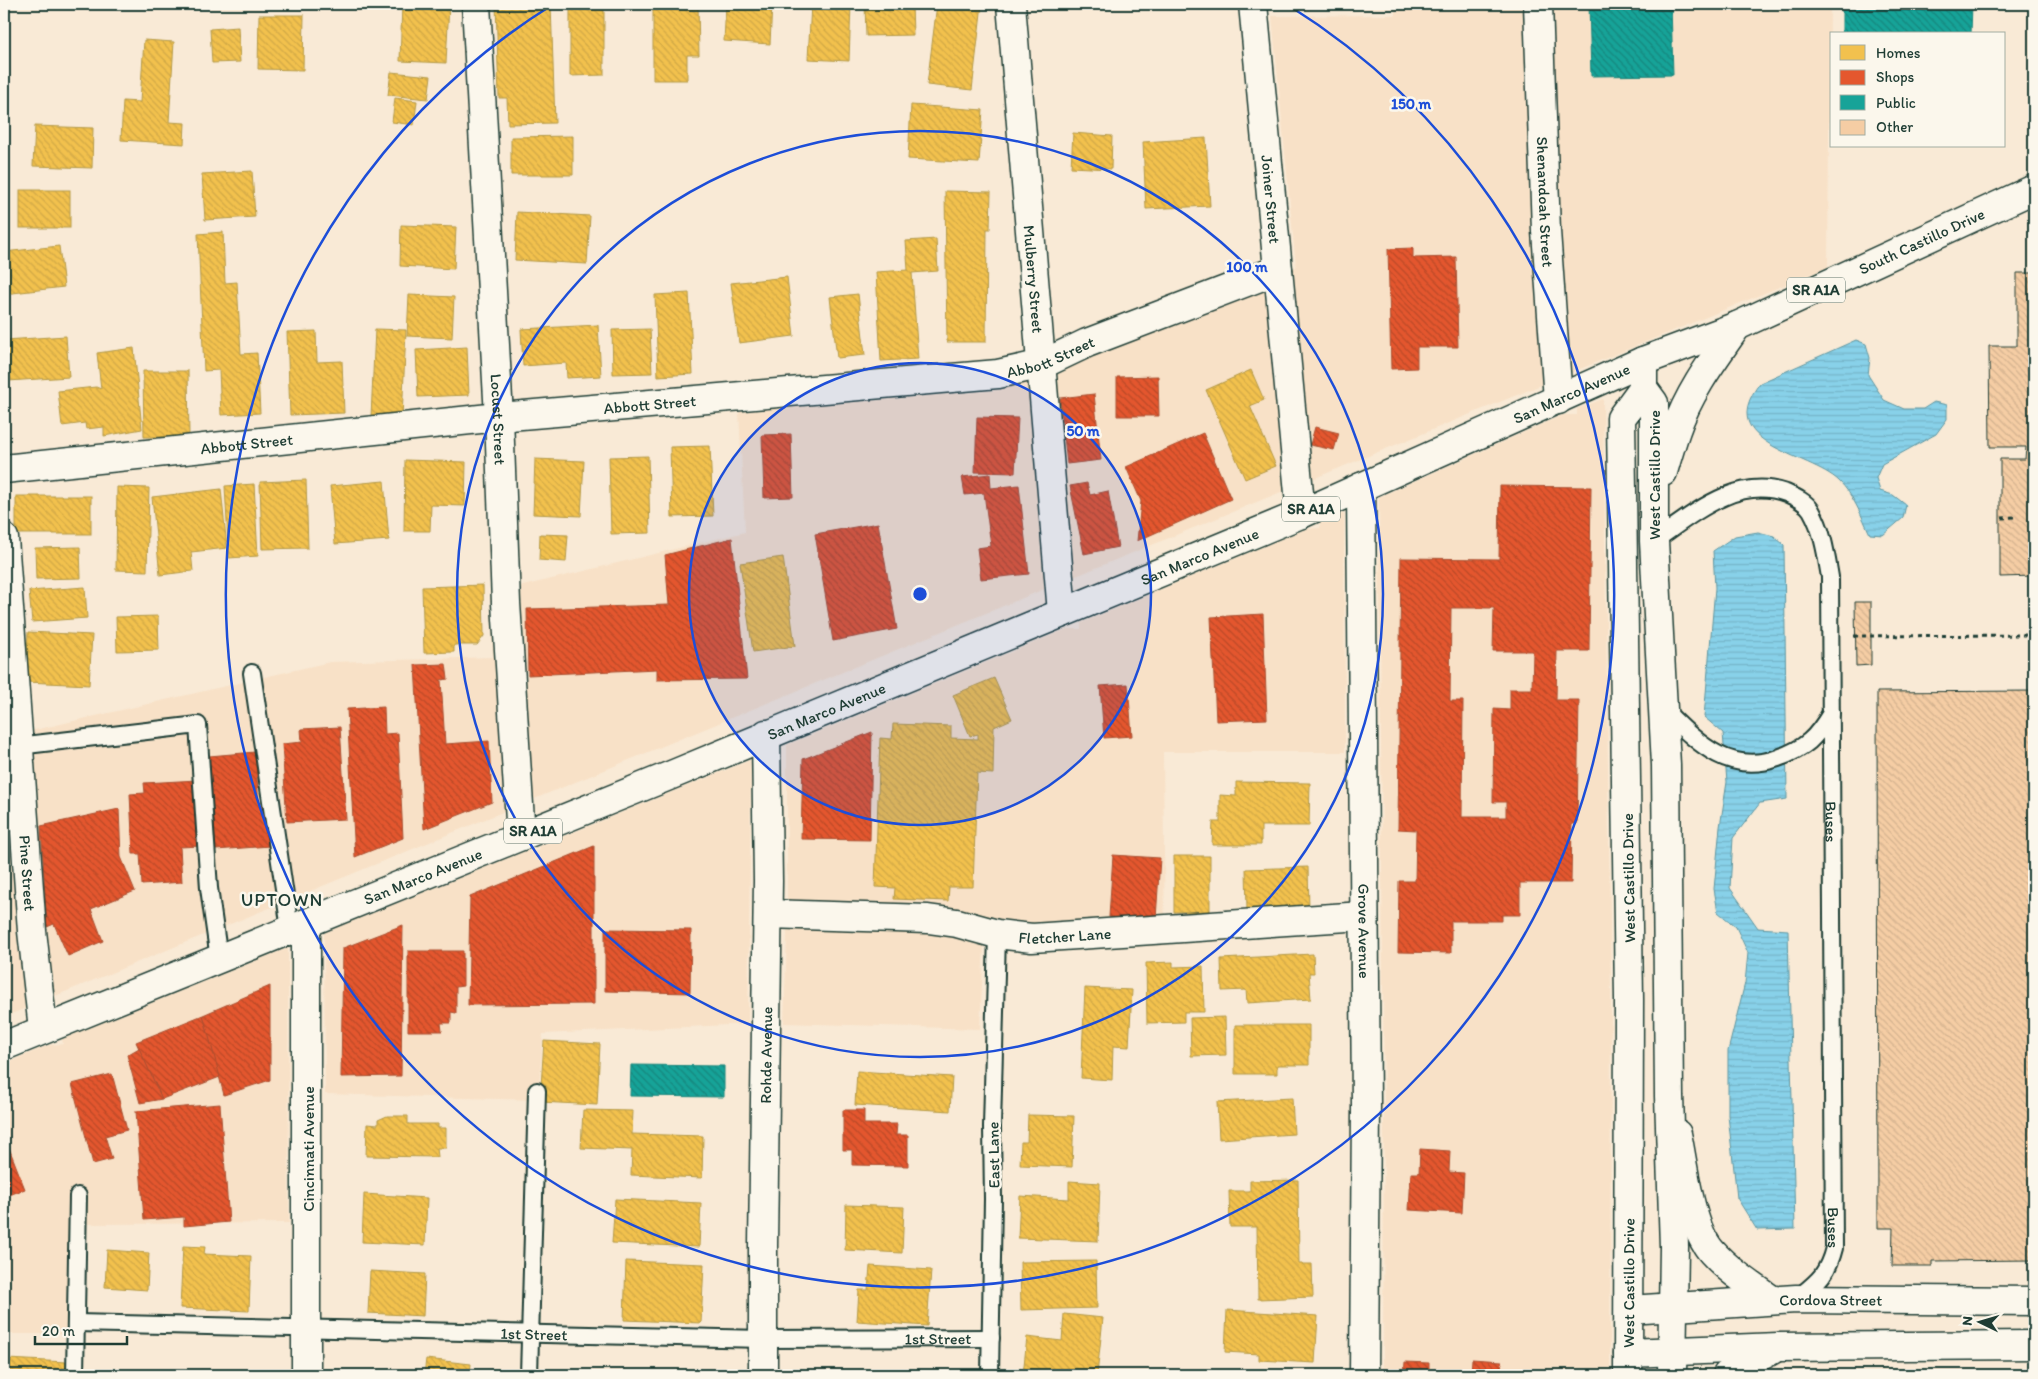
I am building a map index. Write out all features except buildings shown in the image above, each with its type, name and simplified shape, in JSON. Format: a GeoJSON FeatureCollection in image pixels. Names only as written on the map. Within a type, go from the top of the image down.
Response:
{"type":"FeatureCollection","features":[{"type":"Feature","properties":{"kind":"street","name":"Locust Street"},"geometry":{"type":"LineString","coordinates":[[476,4],[499,417],[506,603],[521,836]]}},
{"type":"Feature","properties":{"kind":"street","name":"Mulberry Street"},"geometry":{"type":"LineString","coordinates":[[1012,4],[1020,125],[1043,364],[1062,613]]}},
{"type":"Feature","properties":{"kind":"street","name":"Joiner Street"},"geometry":{"type":"LineString","coordinates":[[1253,4],[1301,514]]}},
{"type":"Feature","properties":{"kind":"street","name":"Shenandoah Street"},"geometry":{"type":"LineString","coordinates":[[1538,4],[1546,231],[1558,400]]}},
{"type":"Feature","properties":{"kind":"street","name":"South Castillo Drive"},"geometry":{"type":"LineString","coordinates":[[1643,375],[1737,326],[2034,189]]}},
{"type":"Feature","properties":{"kind":"street","name":"Abbott Street"},"geometry":{"type":"LineString","coordinates":[[4,469],[499,417],[998,374],[1043,364],[1087,343],[1278,270]]}},
{"type":"Feature","properties":{"kind":"street"},"geometry":{"type":"LineString","coordinates":[[1654,502],[1676,430],[1686,407],[1702,377],[1737,326]]}},
{"type":"Feature","properties":{"kind":"street","name":"San Marco Avenue"},"geometry":{"type":"LineString","coordinates":[[4,1046],[669,776],[766,734],[1301,514],[1558,400],[1643,375]]}},
{"type":"Feature","properties":{"kind":"street","name":"West Castillo Drive"},"geometry":{"type":"LineString","coordinates":[[1643,375],[1654,403],[1654,541],[1666,765],[1673,1307],[1672,1363]]}},
{"type":"Feature","properties":{"kind":"street","name":"West Castillo Drive"},"geometry":{"type":"LineString","coordinates":[[1628,1364],[1630,1000],[1621,418],[1643,375]]}},
{"type":"Feature","properties":{"kind":"street","name":"Grove Avenue"},"geometry":{"type":"LineString","coordinates":[[1361,487],[1366,1106],[1364,1375]]}},
{"type":"Feature","properties":{"kind":"street","name":"Pine Street"},"geometry":{"type":"LineString","coordinates":[[4,538],[32,931],[43,1029]]}},
{"type":"Feature","properties":{"kind":"street","name":"Rohde Avenue"},"geometry":{"type":"LineString","coordinates":[[763,1375],[762,1245],[768,914],[766,734]]}},
{"type":"Feature","properties":{"kind":"street","name":"Fletcher Lane"},"geometry":{"type":"LineString","coordinates":[[768,914],[928,919],[957,923],[997,934],[1032,938],[1363,916]]}},
{"type":"Feature","properties":{"kind":"street","name":"Cincinnati Avenue"},"geometry":{"type":"LineString","coordinates":[[298,926],[307,1328],[306,1375]]}},
{"type":"Feature","properties":{"kind":"street"},"geometry":{"type":"LineString","coordinates":[[1669,1096],[1697,1229],[1710,1251],[1723,1262],[1784,1300]]}},
{"type":"Feature","properties":{"kind":"street","name":"Cordova Street"},"geometry":{"type":"LineString","coordinates":[[1629,1310],[1784,1300],[2034,1301]]}},
{"type":"Feature","properties":{"kind":"street"},"geometry":{"type":"LineString","coordinates":[[1628,1364],[1672,1363],[1778,1347],[2034,1345]]}},
{"type":"Feature","properties":{"kind":"street"},"geometry":{"type":"LineString","coordinates":[[1728,1375],[1778,1347]]}},
{"type":"Feature","properties":{"kind":"lane","name":"Buses"},"geometry":{"type":"LineString","coordinates":[[1654,541],[1695,513],[1736,492],[1752,488],[1778,490],[1797,497],[1810,509],[1823,538],[1830,576],[1834,1248],[1830,1265],[1822,1278],[1784,1300]]}},
{"type":"Feature","properties":{"kind":"lane"},"geometry":{"type":"LineString","coordinates":[[252,673],[298,926]]}},
{"type":"Feature","properties":{"kind":"lane"},"geometry":{"type":"LineString","coordinates":[[1662,708],[1695,741],[1720,757],[1749,764],[1764,763],[1790,754],[1809,743],[1820,732],[1831,712]]}},
{"type":"Feature","properties":{"kind":"lane"},"geometry":{"type":"LineString","coordinates":[[18,746],[198,725],[209,888],[219,959]]}},
{"type":"Feature","properties":{"kind":"lane","name":"East Lane"},"geometry":{"type":"LineString","coordinates":[[990,1375],[992,1127],[997,934]]}},
{"type":"Feature","properties":{"kind":"lane"},"geometry":{"type":"LineString","coordinates":[[529,1375],[537,1091]]}},
{"type":"Feature","properties":{"kind":"lane"},"geometry":{"type":"LineString","coordinates":[[75,1375],[78,1196]]}},
{"type":"Feature","properties":{"kind":"lane","name":"1st Street"},"geometry":{"type":"LineString","coordinates":[[76,1323],[764,1339],[991,1338]]}},
{"type":"Feature","properties":{"kind":"path"},"geometry":{"type":"LineString","coordinates":[[2002,518],[2014,517]]}},
{"type":"Feature","properties":{"kind":"path"},"geometry":{"type":"LineString","coordinates":[[1831,636],[2034,635]]}},
{"type":"Feature","properties":{"kind":"shaded area"},"geometry":{"type":"Polygon","coordinates":[[[1395,4],[1830,4],[1828,267],[4,1017],[4,737],[330,662],[493,657],[490,594],[745,532],[739,412],[1001,390],[1296,267],[1272,16],[1395,15],[1395,4]]]}},
{"type":"Feature","properties":{"kind":"shaded area"},"geometry":{"type":"Polygon","coordinates":[[[1603,399],[1611,994],[1610,1375],[1383,1375],[1384,1106],[1379,497],[1563,415],[1577,415],[1577,409],[1603,399]]]}},
{"type":"Feature","properties":{"kind":"shaded area"},"geometry":{"type":"Polygon","coordinates":[[[1344,513],[1345,752],[1163,752],[1165,945],[1031,953],[984,941],[980,1029],[784,1023],[787,934],[787,745],[1067,629],[1081,629],[1081,623],[1306,529],[1320,528],[1320,523],[1344,513]]]}},
{"type":"Feature","properties":{"kind":"shaded area"},"geometry":{"type":"Polygon","coordinates":[[[751,760],[748,1024],[543,1034],[538,1100],[325,1094],[324,933],[526,851],[539,851],[540,846],[751,760]]]}},
{"type":"Feature","properties":{"kind":"shaded area"},"geometry":{"type":"Polygon","coordinates":[[[288,948],[289,1223],[75,1224],[77,1334],[4,1334],[4,1064],[49,1045],[63,1044],[62,1039],[288,948]]]}},
{"type":"Feature","properties":{"kind":"water"},"geometry":{"type":"Polygon","coordinates":[[[1856,340],[1866,344],[1870,358],[1868,375],[1884,400],[1904,409],[1923,409],[1934,402],[1947,405],[1947,419],[1936,434],[1882,464],[1876,478],[1880,491],[1893,495],[1906,505],[1903,518],[1883,535],[1870,534],[1853,499],[1839,481],[1825,471],[1771,445],[1756,434],[1748,421],[1748,404],[1760,383],[1856,340]]]}},
{"type":"Feature","properties":{"kind":"water"},"geometry":{"type":"Polygon","coordinates":[[[1758,532],[1774,536],[1784,545],[1787,799],[1760,803],[1733,838],[1730,888],[1758,928],[1788,930],[1795,1229],[1757,1230],[1737,1198],[1728,1115],[1728,1051],[1745,983],[1748,953],[1736,927],[1718,912],[1714,889],[1720,827],[1727,782],[1723,733],[1704,717],[1715,588],[1713,551],[1735,536],[1758,532]]]}},
{"type":"Feature","properties":{"kind":"district","name":"UPTOWN"},"geometry":{"type":"Point","coordinates":[282,899]}}]}
